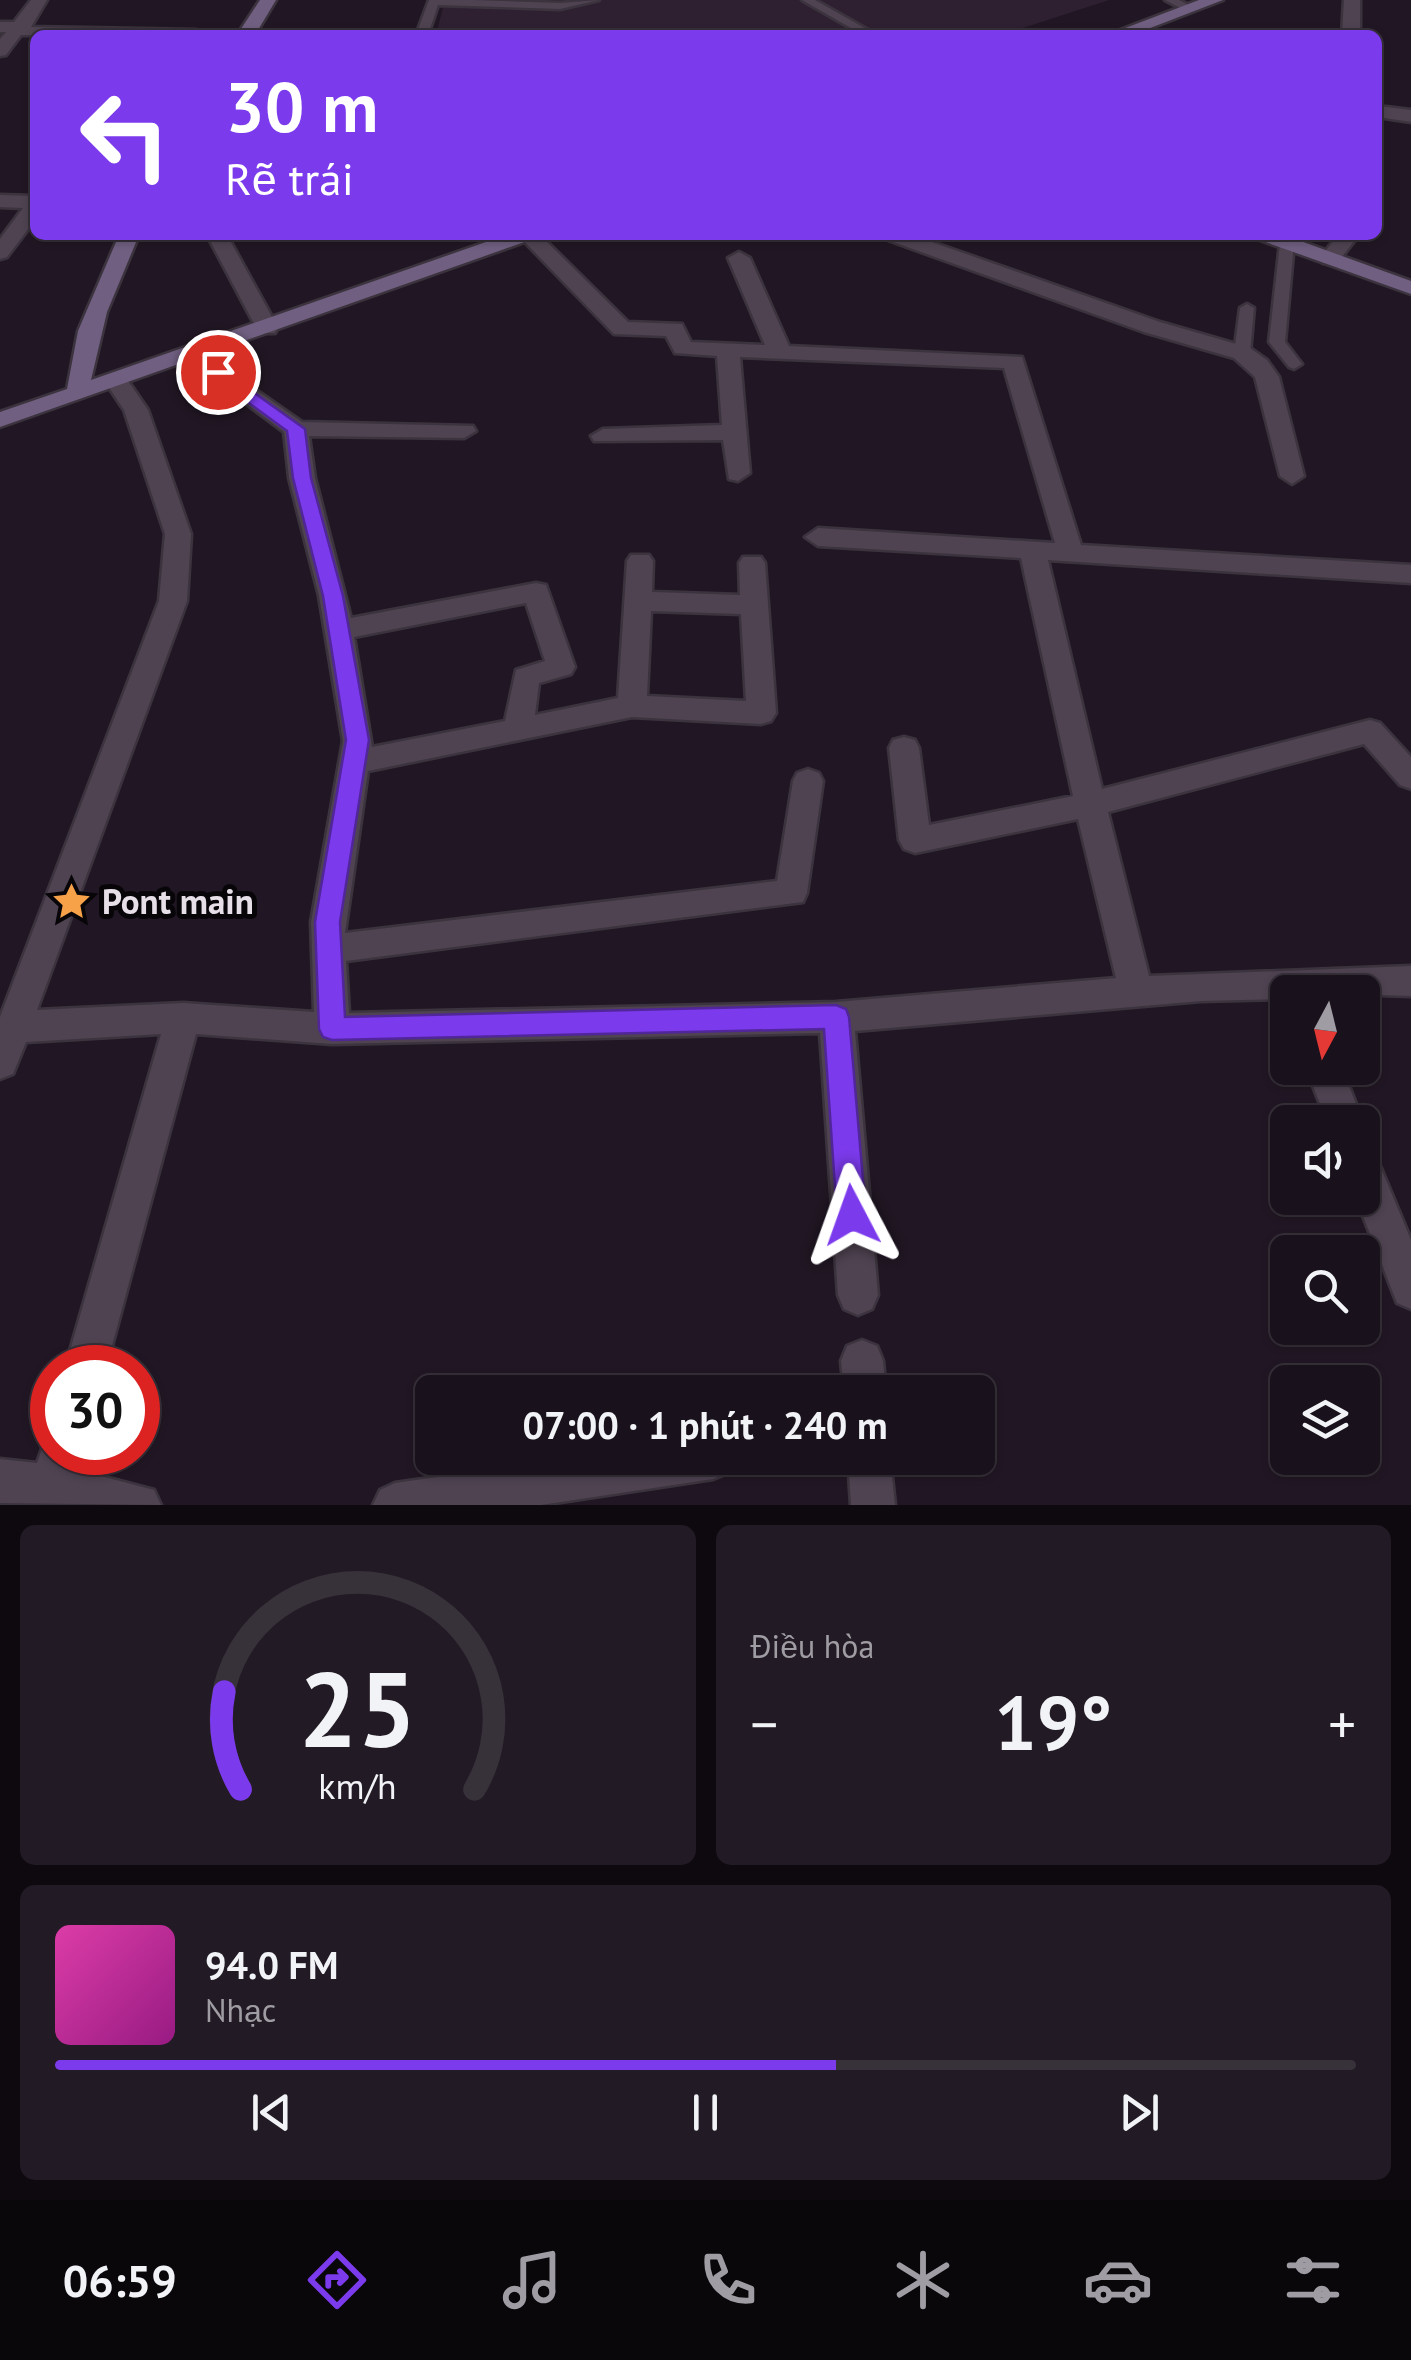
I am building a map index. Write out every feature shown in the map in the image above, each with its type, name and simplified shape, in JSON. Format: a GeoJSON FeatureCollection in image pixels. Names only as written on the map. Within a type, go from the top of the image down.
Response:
{"type":"FeatureCollection","features":[{"type":"Feature","properties":{"kind":"main road"},"geometry":{"type":"LineString","coordinates":[[249,30],[268,0]]}},
{"type":"Feature","properties":{"kind":"main road"},"geometry":{"type":"LineString","coordinates":[[1130,30],[1215,0]]}},
{"type":"Feature","properties":{"kind":"main road"},"geometry":{"type":"LineString","coordinates":[[78,393],[79,370],[97,303],[127,240]]}},
{"type":"Feature","properties":{"kind":"main road"},"geometry":{"type":"LineString","coordinates":[[0,420],[513,240]]}},
{"type":"Feature","properties":{"kind":"main road"},"geometry":{"type":"LineString","coordinates":[[1278,240],[1411,288]]}},
{"type":"Feature","properties":{"kind":"street"},"geometry":{"type":"LineString","coordinates":[[0,51],[39,0]]}},
{"type":"Feature","properties":{"kind":"street"},"geometry":{"type":"LineString","coordinates":[[1351,30],[1352,0]]}},
{"type":"Feature","properties":{"kind":"street"},"geometry":{"type":"LineString","coordinates":[[0,26],[30,32]]}},
{"type":"Feature","properties":{"kind":"street"},"geometry":{"type":"LineString","coordinates":[[1382,112],[1411,116]]}},
{"type":"Feature","properties":{"kind":"street"},"geometry":{"type":"LineString","coordinates":[[0,201],[30,204]]}},
{"type":"Feature","properties":{"kind":"street"},"geometry":{"type":"LineString","coordinates":[[0,254],[30,211]]}},
{"type":"Feature","properties":{"kind":"street"},"geometry":{"type":"LineString","coordinates":[[220,240],[267,328]]}},
{"type":"Feature","properties":{"kind":"street"},"geometry":{"type":"LineString","coordinates":[[532,240],[622,329],[674,329],[683,348],[1014,362],[1070,554]]}},
{"type":"Feature","properties":{"kind":"street"},"geometry":{"type":"LineString","coordinates":[[906,240],[1152,327],[1242,353],[1260,365],[1267,377],[1292,476]]}},
{"type":"Feature","properties":{"kind":"street"},"geometry":{"type":"LineString","coordinates":[[1330,259],[1345,240]]}},
{"type":"Feature","properties":{"kind":"street"},"geometry":{"type":"LineString","coordinates":[[738,258],[780,352]]}},
{"type":"Feature","properties":{"kind":"street"},"geometry":{"type":"LineString","coordinates":[[728,350],[738,473]]}},
{"type":"Feature","properties":{"kind":"street"},"geometry":{"type":"LineString","coordinates":[[192,353],[296,429],[464,430]]}},
{"type":"Feature","properties":{"kind":"street"},"geometry":{"type":"LineString","coordinates":[[0,1063],[173,601],[178,534],[136,410],[116,380]]}},
{"type":"Feature","properties":{"kind":"street"},"geometry":{"type":"LineString","coordinates":[[296,429],[302,478],[338,630],[358,740],[328,922],[332,1029]]}},
{"type":"Feature","properties":{"kind":"street"},"geometry":{"type":"LineString","coordinates":[[602,436],[734,432]]}},
{"type":"Feature","properties":{"kind":"street"},"geometry":{"type":"LineString","coordinates":[[818,537],[1411,574]]}},
{"type":"Feature","properties":{"kind":"street"},"geometry":{"type":"LineString","coordinates":[[1033,552],[1062,700],[1092,804],[1136,992]]}},
{"type":"Feature","properties":{"kind":"street"},"geometry":{"type":"LineString","coordinates":[[632,706],[640,561]]}},
{"type":"Feature","properties":{"kind":"street"},"geometry":{"type":"LineString","coordinates":[[355,762],[632,706],[760,713],[752,563]]}},
{"type":"Feature","properties":{"kind":"street"},"geometry":{"type":"LineString","coordinates":[[338,630],[536,592],[560,667],[526,677],[519,727]]}},
{"type":"Feature","properties":{"kind":"street"},"geometry":{"type":"LineString","coordinates":[[638,601],[757,605]]}},
{"type":"Feature","properties":{"kind":"street"},"geometry":{"type":"LineString","coordinates":[[904,748],[915,840],[1092,804],[1370,731],[1411,778]]}},
{"type":"Feature","properties":{"kind":"street"},"geometry":{"type":"LineString","coordinates":[[329,949],[791,893],[808,781]]}},
{"type":"Feature","properties":{"kind":"street"},"geometry":{"type":"LineString","coordinates":[[1380,983],[1411,981]]}},
{"type":"Feature","properties":{"kind":"street"},"geometry":{"type":"LineString","coordinates":[[13,1028],[183,1018],[332,1029],[836,1017],[1136,992],[1270,989]]}},
{"type":"Feature","properties":{"kind":"street"},"geometry":{"type":"LineString","coordinates":[[836,1017],[858,1295]]}},
{"type":"Feature","properties":{"kind":"street"},"geometry":{"type":"LineString","coordinates":[[91,1345],[183,1018]]}},
{"type":"Feature","properties":{"kind":"street"},"geometry":{"type":"LineString","coordinates":[[1380,1211],[1411,1289]]}},
{"type":"Feature","properties":{"kind":"street"},"geometry":{"type":"LineString","coordinates":[[395,1505],[598,1475]]}},
{"type":"Feature","properties":{"kind":"street"},"geometry":{"type":"LineString","coordinates":[[871,1475],[873,1505]]}},
{"type":"Feature","properties":{"kind":"street"},"geometry":{"type":"LineString","coordinates":[[0,1481],[53,1481],[139,1505]]}},
{"type":"Feature","properties":{"kind":"lane"},"geometry":{"type":"LineString","coordinates":[[424,30],[433,1],[560,6],[594,0]]}},
{"type":"Feature","properties":{"kind":"lane"},"geometry":{"type":"LineString","coordinates":[[807,0],[862,30]]}},
{"type":"Feature","properties":{"kind":"lane"},"geometry":{"type":"LineString","coordinates":[[1170,0],[1190,9]]}},
{"type":"Feature","properties":{"kind":"lane"},"geometry":{"type":"LineString","coordinates":[[1287,243],[1277,342],[1294,364]]}},
{"type":"Feature","properties":{"kind":"lane"},"geometry":{"type":"LineString","coordinates":[[1242,353],[1246,308]]}},
{"type":"Feature","properties":{"kind":"shaded area"},"geometry":{"type":"Polygon","coordinates":[[[445,0],[1109,0],[1016,30],[437,30],[445,0]]]}},
{"type":"Feature","properties":{"kind":"place","name":"Pont main"},"geometry":{"type":"Point","coordinates":[72,902]}},
{"type":"Feature","properties":{"kind":"route"},"geometry":{"type":"LineString","coordinates":[[218,372],[296,429],[302,478],[333,596],[358,740],[328,922],[332,1029],[836,1017],[852,1215]]}}]}
